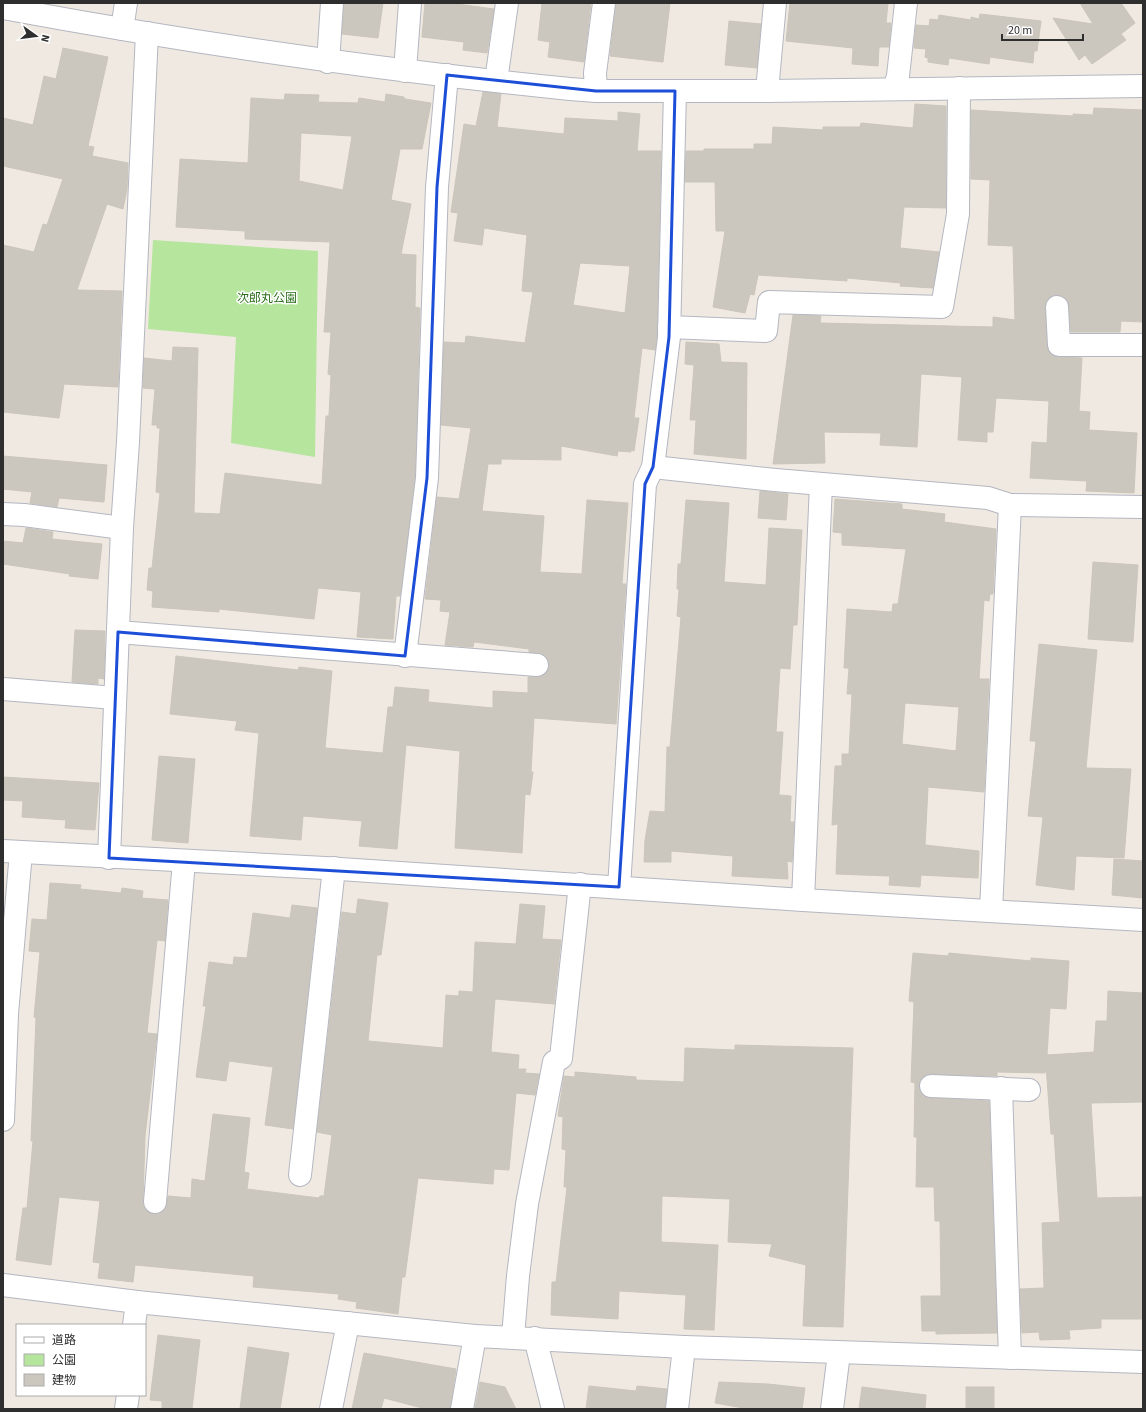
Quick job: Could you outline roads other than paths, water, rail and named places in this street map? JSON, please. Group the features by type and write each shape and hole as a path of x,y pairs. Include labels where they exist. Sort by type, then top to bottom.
{"street":[{"path":"122,29 126,3"},
{"path":"328,62 332,3"},
{"path":"405,71 410,3"},
{"path":"496,81 507,3"},
{"path":"596,91 595,73 604,3"},
{"path":"767,91 775,3"},
{"path":"894,90 898,76 906,3"},
{"path":"3,8 122,29 328,62 596,91 894,90 1143,86"},
{"path":"109,858 122,528 128,442 147,33"},
{"path":"405,656 427,478 438,187 447,76"},
{"path":"670,326 766,331 769,302 942,307 958,214 959,88"},
{"path":"619,887 645,484 653,467 670,326 675,91"},
{"path":"1057,307 1059,345 1143,345"},
{"path":"653,467 820,484 988,498 1010,505 1143,507"},
{"path":"803,900 820,484"},
{"path":"991,911 1010,505"},
{"path":"3,514 24,515 122,528"},
{"path":"118,632 405,656 537,665"},
{"path":"3,689 115,698"},
{"path":"3,1120 12,852 334,868 803,900 1143,920"},
{"path":"155,1202 184,861"},
{"path":"300,1175 334,868"},
{"path":"513,1337 518,1276 527,1204 554,1062 562,1058 580,884"},
{"path":"931,1086 1029,1090"},
{"path":"1001,1088 1010,1358"},
{"path":"3,1285 137,1302 475,1336 684,1347 1143,1362"},
{"path":"134,1324 137,1302"},
{"path":"331,1409 348,1323"},
{"path":"462,1409 475,1336"},
{"path":"535,1338 553,1409"},
{"path":"677,1409 684,1347"},
{"path":"832,1409 839,1353"},
{"path":"126,1409 128,1396"}],"park label":[{"name":"次郎丸公園","path":"267,298"}]}
